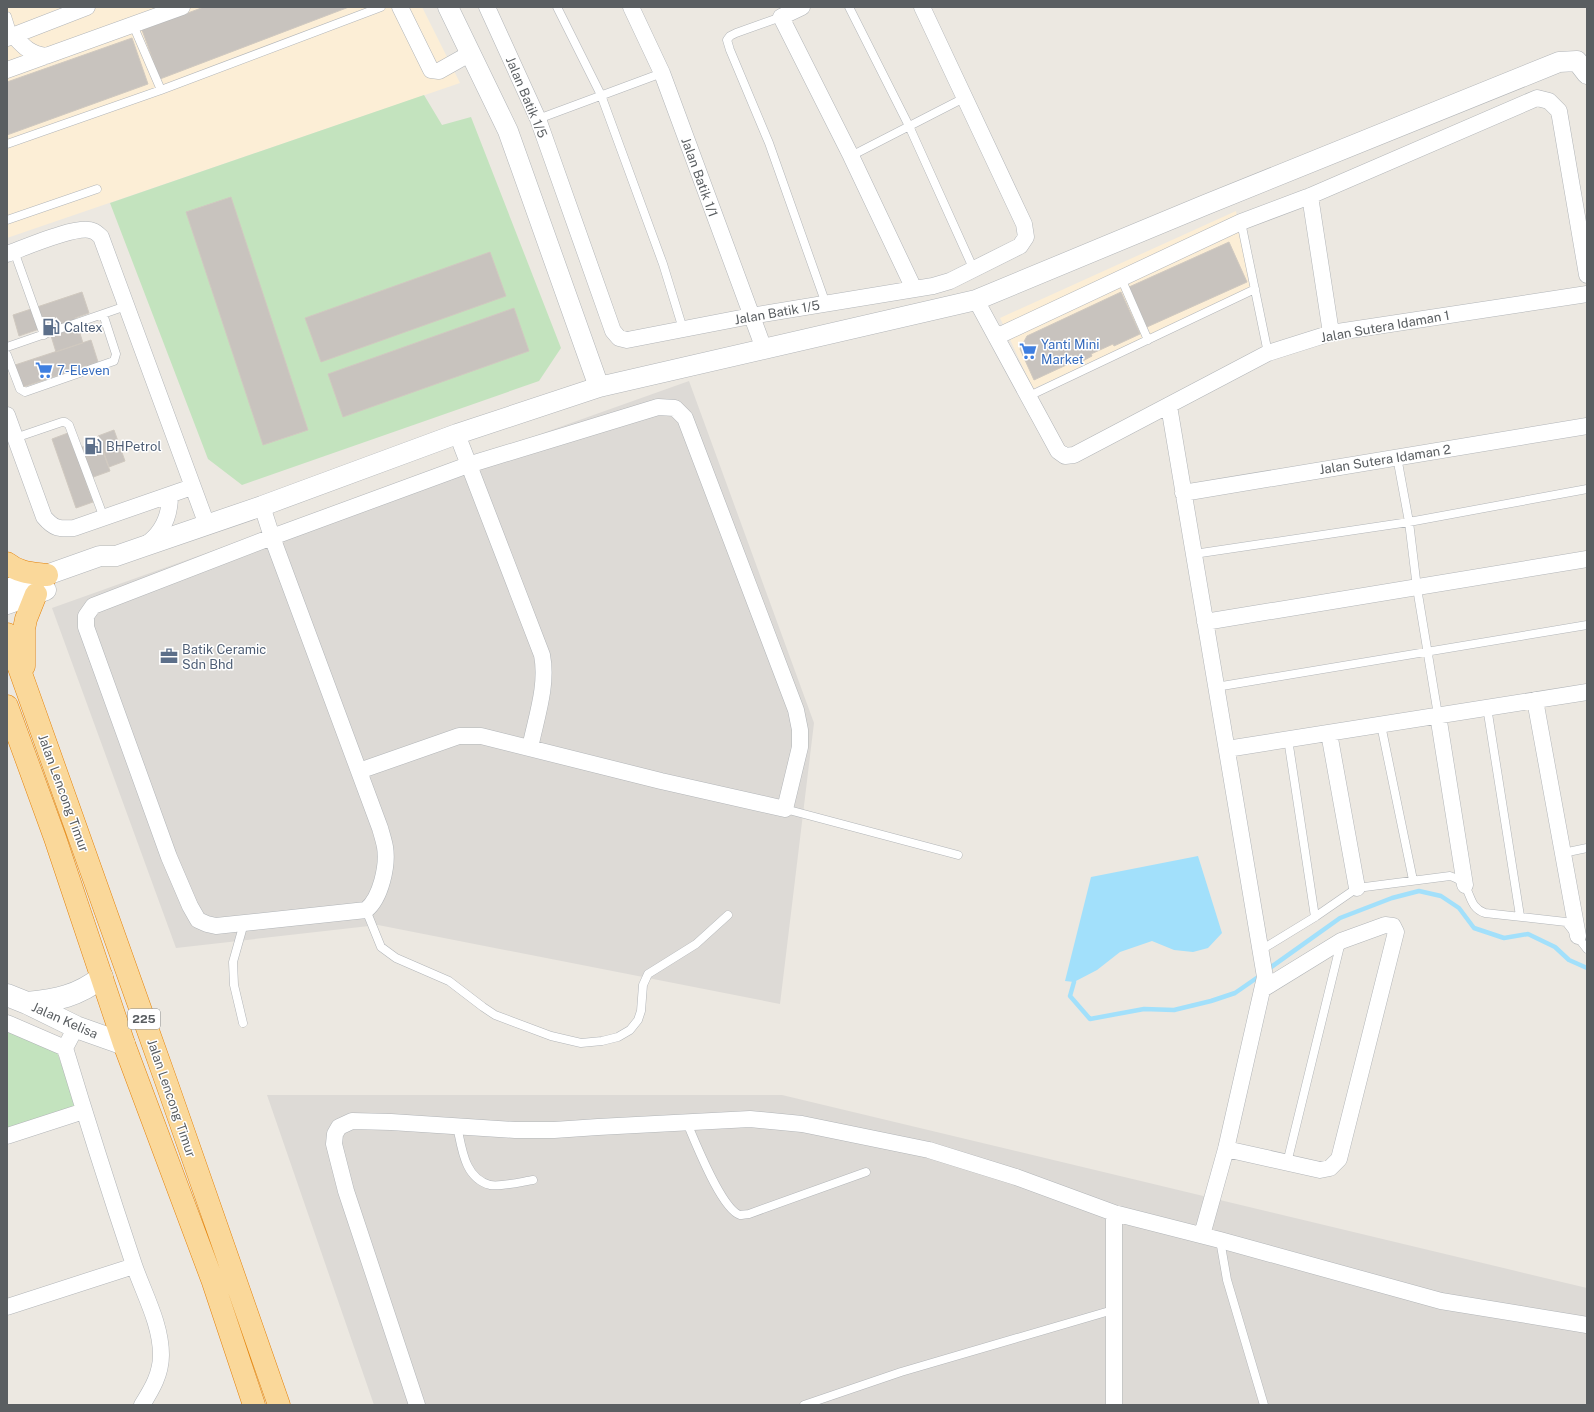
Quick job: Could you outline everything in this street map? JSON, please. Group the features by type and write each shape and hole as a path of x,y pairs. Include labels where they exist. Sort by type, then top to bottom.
{"highway":[{"path":"7,563 14,569 47,575"},
{"path":"23,679 24,629 26,619 36,594"},
{"name":"Jalan Lencong Timur","path":"7,634 280,1405"},
{"name":"Jalan Lencong Timur","path":"7,706 124,1044 213,1282 254,1405"}],"main road":[{"path":"28,1003 56,1000 73,995 90,987 102,977"},
{"name":"Jalan Kelisa","path":"7,995 28,1003 76,1027 124,1044"}],"street":[{"path":"10,37 87,7"},
{"path":"7,70 182,7"},
{"path":"400,7 431,70 439,71 471,53"},
{"path":"448,7 508,131 599,387"},
{"name":"Jalan Batik 1/5","path":"487,7 538,119 613,331 619,338 627,340 751,316 914,289 950,281 1020,246 1026,237 1024,224 922,7"},
{"name":"Jalan Batik 1/1","path":"631,7 662,73 764,350"},
{"path":"802,7 781,17 851,156 914,289"},
{"path":"10,37 35,55 46,56"},
{"path":"7,589 100,556 116,556 207,525 457,434 599,387 976,300 1205,205 1559,62 1577,61 1587,74"},
{"path":"996,337 1241,222 1310,196 1537,98 1550,101 1559,110 1587,275"},
{"path":"1310,196 1331,333"},
{"path":"11,252 81,229 93,231 101,236 207,525"},
{"name":"Jalan Sutera Idaman 1","path":"1027,397 1058,451 1065,456 1074,455 1268,353 1331,333 1587,294"},
{"path":"976,300 1027,397"},
{"path":"1169,406 1263,970 1226,1149 1202,1235"},
{"path":"262,506 272,537 380,828 385,848 382,880 379,892 366,910 216,926 207,924 198,920 190,906 169,858 86,627 86,616 93,606 272,537 468,465 658,407 675,408 685,418 796,710 800,730 800,747 785,809 661,781 481,736 459,736 359,771"},
{"path":"7,415 44,517 52,526 63,529 74,528 192,487"},
{"name":"Jalan Sutera Idaman 2","path":"1183,493 1587,426"},
{"path":"457,434 542,655 544,682 530,748"},
{"path":"142,547 159,533 165,523 169,509 170,495"},
{"path":"7,604 105,568 116,556"},
{"path":"1205,622 1587,559"},
{"path":"1227,748 1587,692"},
{"path":"1535,700 1578,936"},
{"path":"1438,715 1465,885"},
{"path":"1329,732 1357,888"},
{"path":"1226,1149 1320,1170 1330,1168 1339,1159 1396,932 1393,926 1385,925 1263,970"},
{"path":"7,1023 65,1048"},
{"path":"76,1027 65,1048 134,1266 152,1314 160,1341 160,1370 153,1387 142,1405"},
{"path":"7,1136 84,1111"},
{"path":"417,1405 336,1157 334,1144 335,1134 339,1127 352,1121 515,1130 554,1130 750,1119 802,1124 929,1150 1002,1172 1114,1213 1202,1235 1441,1301 1587,1325"},
{"path":"1114,1213 1114,1405"},
{"path":"7,1307 134,1266"}],"lane":[{"path":"7,144 161,90 381,7"},
{"path":"557,7 601,95 663,264 683,329"},
{"path":"850,7 909,126 974,270"},
{"path":"7,16 10,37"},
{"path":"781,17 736,33 730,36 727,40 769,143 826,304"},
{"path":"133,25 161,90"},
{"path":"538,119 662,73"},
{"path":"851,156 964,98"},
{"path":"7,220 96,189"},
{"path":"1241,222 1268,353"},
{"path":"11,252 44,335"},
{"path":"1121,278 1148,340"},
{"path":"1027,397 1255,289"},
{"path":"7,347 126,306"},
{"path":"7,355 20,389 25,392 114,362 116,354 103,314"},
{"path":"15,438 62,422 69,425 104,518"},
{"path":"1397,457 1409,522 1417,588 1438,715"},
{"path":"1194,554 1409,522 1587,490"},
{"path":"1216,687 1587,625"},
{"path":"1487,707 1520,916"},
{"path":"1381,724 1413,880"},
{"path":"1288,739 1315,917"},
{"path":"785,809 958,854"},
{"path":"1562,853 1587,848"},
{"path":"1263,970 1315,917 1357,888 1450,876 1459,878 1465,885 1474,907 1479,911 1486,914 1520,916 1566,922 1587,949"},
{"path":"366,910 376,938 381,947 387,953 419,968 437,974 495,1014 551,1036 581,1043 602,1041 618,1037 630,1030 638,1020 641,1011 643,985 648,974 696,944 728,915"},
{"path":"243,1023 234,985 233,962 244,923"},
{"path":"1287,1163 1341,941"},
{"path":"687,1123 714,1184 730,1208 740,1214 749,1214 866,1172"},
{"path":"457,1126 466,1162 474,1176 490,1185 533,1180"},
{"path":"1220,1240 1227,1280 1264,1405"},
{"path":"804,1405 901,1372 1113,1310"}],"shaded area":[{"path":"7,7 422,7 460,83 7,238"},
{"path":"1236,211 1251,288 1033,389 1000,318"},
{"path":"689,381 814,723 780,1004 378,925 176,948 52,608"},
{"path":"267,1095 782,1095 1587,1288 1587,1405 374,1405"}],"green space":[{"path":"424,95 442,125 471,117 561,348 539,381 242,485 208,459 110,203"},
{"path":"7,1027 55,1047 77,1106 7,1128"}],"water":[{"path":"1198,856 1222,933 1208,948 1193,952 1174,950 1152,941 1120,952 1097,970 1074,982 1065,981 1091,877"}],"building":[{"path":"204,7 349,7 160,79 142,30"},
{"path":"132,38 148,84 7,135 7,82"},
{"path":"231,197 308,430 263,445 186,212"},
{"path":"1229,242 1247,282 1147,327 1129,287"},
{"path":"490,252 506,296 321,362 305,318"},
{"path":"82,292 89,313 75,318 83,343 56,352 48,326 19,336 13,315"},
{"path":"1121,292 1140,334 1114,346 1113,344 1091,354 1092,356 1079,363 1077,360 1034,380 1020,349 1027,336"},
{"path":"514,308 529,351 343,417 328,374"},
{"path":"91,340 98,362 23,387 15,365"},
{"path":"114,430 125,461 109,467 98,436"},
{"path":"68,433 74,450 99,441 110,471 85,480 93,502 76,508 52,439"}],"waterway":[{"path":"1267,970 1340,918 1392,898 1419,891 1441,896 1459,908 1474,928 1504,938 1528,934 1555,947 1569,960 1587,968"},
{"path":"1074,982 1070,996 1090,1019 1144,1009 1174,1010 1211,1001 1235,993 1261,975"}],"place":[{"name":"Caltex","path":"51,327"},
{"name":"Yanti Mini Market","path":"1028,351"},
{"name":"7-Eleven","path":"44,370"},
{"name":"BHPetrol","path":"93,446"},
{"name":"Batik Ceramic Sdn Bhd","path":"169,656"}]}
